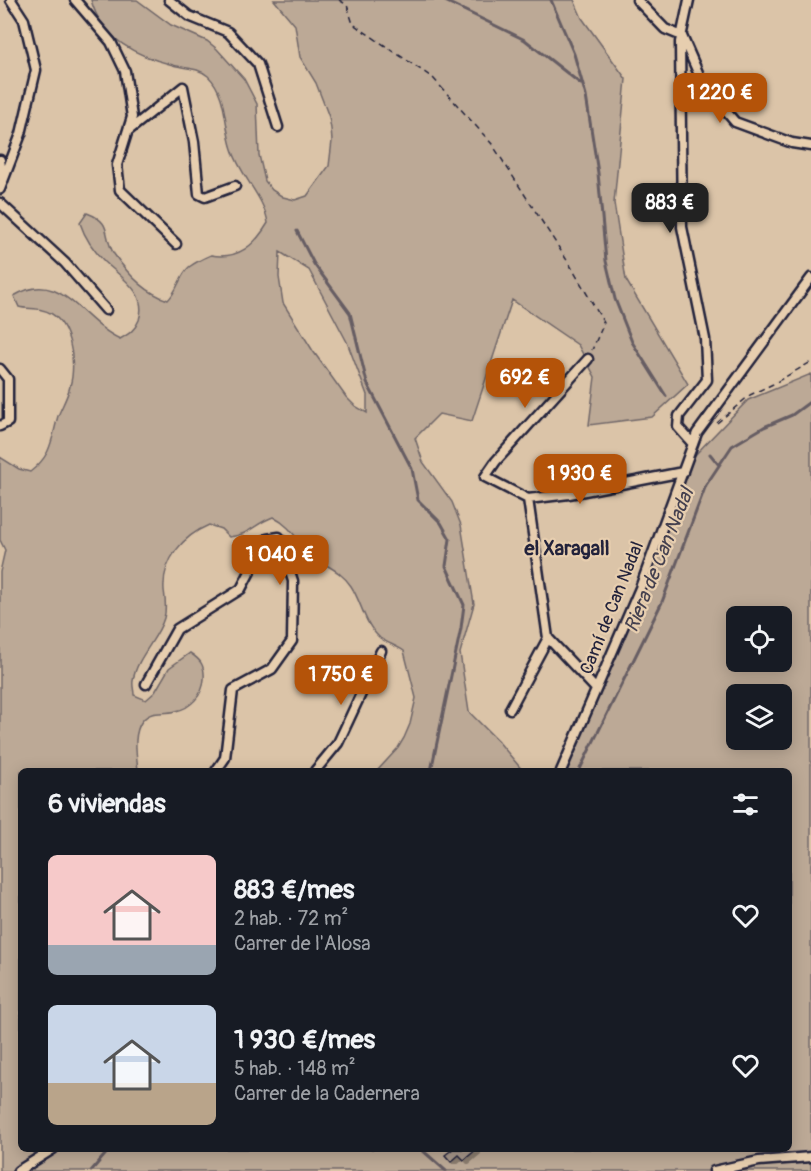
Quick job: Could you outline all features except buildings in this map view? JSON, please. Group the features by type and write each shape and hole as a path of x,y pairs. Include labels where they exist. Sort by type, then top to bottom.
{"street":[{"path":"0,189 21,134 36,70 24,20 11,0"},
{"path":"75,0 111,42 125,71 132,117 117,165 120,190 176,244"},
{"path":"169,0 189,16 228,32 258,64 278,127"},
{"path":"637,0 664,29 682,36 703,84 735,122 792,143 811,146"},
{"path":"689,0 682,36 682,227 705,339 707,380 679,416 678,427 693,444"},
{"path":"128,131 183,87 194,142 199,194 205,197 235,186"},
{"path":"0,160 3,179 0,189"},
{"path":"0,203 65,263 106,310"},
{"name":"Camí de Can Nadal","path":"562,768 640,588 697,433 811,278"},
{"path":"588,359 496,461 485,477 528,499 568,494 683,472"},
{"path":"0,369 8,379 8,422 0,426"},
{"path":"528,499 548,638 596,689"},
{"path":"146,684 177,629 241,589 267,539 279,537 293,581 292,641 272,669 233,690 225,758 218,768"},
{"path":"510,709 548,638"},
{"path":"318,768 338,744 381,651"},
{"path":"18,1171 48,1152"},
{"path":"714,1171 759,1161 811,1157"}],"path":[{"path":"339,0 347,4 353,24 433,78 492,144 604,323 588,359"},
{"path":"713,426 750,395 811,362"}],"shaded area":[{"path":"91,0 137,0 171,25 207,41 217,49 244,79 257,104 259,155 265,181 272,190 283,197 295,200 307,196 329,166 331,129 329,117 316,83 300,57 295,25 274,0 574,0 582,18 626,79 614,203 626,280 688,384 652,417 589,425 595,377 578,345 512,300 472,421 439,414 415,438 423,462 452,502 461,525 474,604 460,653 469,712 520,768 380,768 404,738 416,698 404,651 383,640 375,632 346,580 313,557 289,529 273,517 247,532 229,537 221,529 209,525 183,542 176,550 164,579 166,607 164,618 138,664 133,683 134,695 146,700 155,692 169,668 190,653 200,661 204,670 203,685 199,695 187,707 150,715 142,721 136,739 138,768 18,768 18,1152 792,1152 792,768 565,768 572,757 650,578 694,456 748,400 811,374 811,1171 0,1171 0,572 5,550 0,540 0,457 19,469 30,472 43,460 50,447 58,416 69,390 73,365 70,342 60,321 52,314 42,310 19,307 14,296 30,289 45,288 58,292 106,331 120,339 131,331 139,320 140,302 132,287 101,258 87,239 80,223 87,213 104,225 114,254 131,275 152,293 168,300 189,267 211,255 229,255 245,249 268,223 262,204 236,159 229,140 222,101 214,83 200,71 147,57 112,36 96,14","holes":["280,252 309,270 347,342 367,395 367,413 346,397 313,351 283,303 279,277"]}],"waterway":[{"path":"443,0 525,40 581,84"},
{"path":"551,0 574,54 586,96 598,173 606,261 615,299 632,342 666,396"},
{"path":"297,231 314,264 350,313 367,383 412,469 418,500 441,523 450,539 446,566 464,605 432,768"},
{"name":"Riera de Can Nadal","path":"580,768 662,602 706,485 732,446 764,427 792,415 811,401"},
{"path":"710,454 719,465"},
{"path":"91,1171 107,1152"},
{"path":"424,1152 446,1171"}],"district":[{"name":"el Xaragall","path":"567,548"}]}
